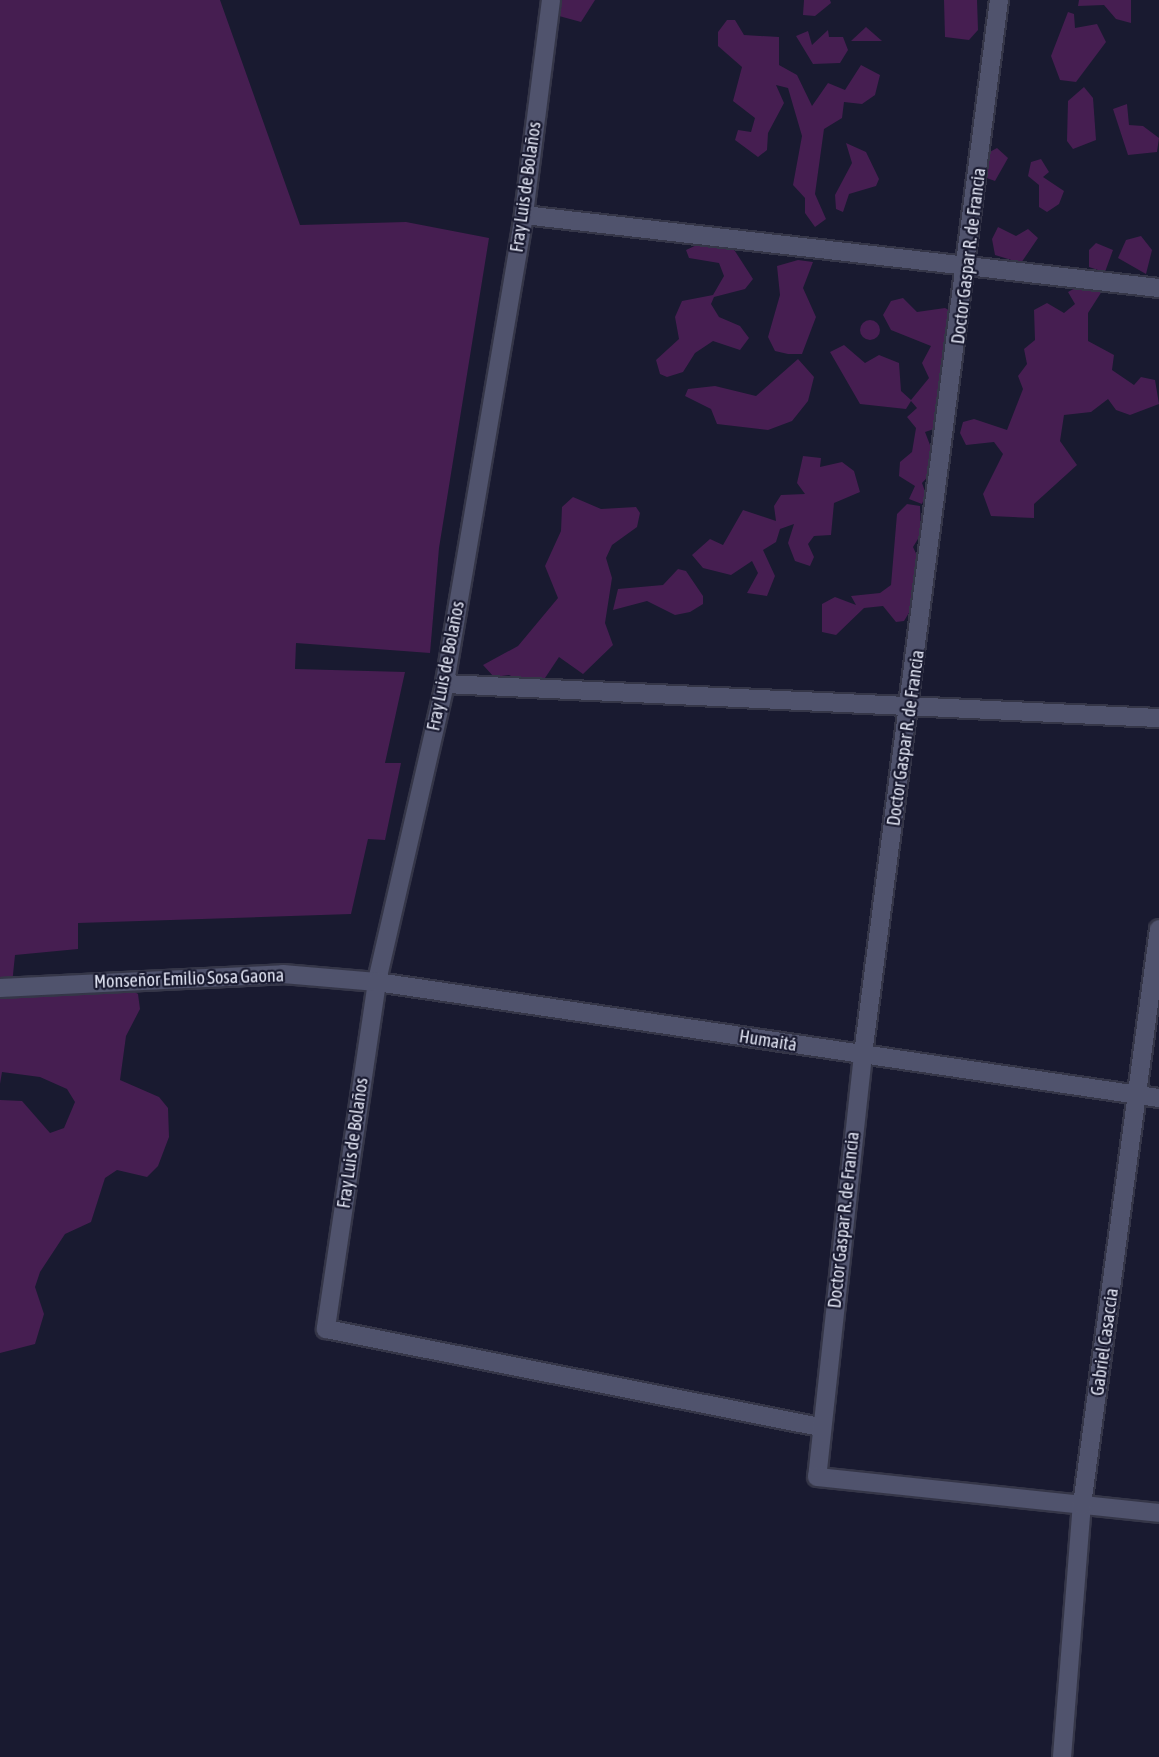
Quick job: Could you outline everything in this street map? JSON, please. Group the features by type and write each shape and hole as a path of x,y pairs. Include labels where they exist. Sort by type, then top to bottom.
{"street":[{"name":"Fray Luis de Bolaños","path":"551,0 524,215 445,684 377,982 326,1329 820,1427"},
{"name":"Doctor Gaspar R. de Francia","path":"999,0 969,266 863,1055 820,1427 817,1477 1083,1505"},
{"path":"524,215 1159,288"},
{"path":"445,684 911,703 1159,718"},
{"name":"Gabriel Casaccia","path":"1062,1757 1083,1505 1139,1095 1159,929"},
{"name":"Monseñor Emilio Sosa Gaona","path":"0,988 283,974 377,982"},
{"name":"Humaitá","path":"377,982 1159,1098"},
{"path":"1083,1505 1159,1513"}],"shaded area":[{"path":"0,0 220,0 300,225 406,222 489,238 439,548 430,653 296,643 295,669 405,672 385,763 401,763 385,840 368,839 351,914 78,923 78,949 15,955 11,994 124,986 138,994 140,1009 126,1036 120,1080 159,1097 168,1108 169,1137 158,1166 147,1177 117,1170 105,1178 91,1222 65,1234 40,1272 35,1287 44,1314 35,1344 0,1353 0,1100 22,1101 50,1133 64,1128 75,1102 67,1089 40,1077 2,1072 0,1084"},
{"path":"556,0 595,0 581,22 559,16"},
{"path":"804,0 830,0 831,3 815,16 803,15"},
{"path":"944,0 977,0 978,30 969,40 945,37"},
{"path":"1079,0 1131,0 1131,23 1116,19 1104,5 1078,6"},
{"path":"1068,12 1074,14 1075,28 1097,24 1106,42 1076,82 1060,80 1051,56"},
{"path":"727,20 735,20 744,35 779,37 779,65 797,75 812,106 828,83 845,90 861,65 880,75 875,95 862,104 844,102 842,118 824,129 815,194 826,219 815,227 805,213 805,198 793,185 802,136 788,88 776,85 784,103 768,133 767,150 758,157 735,140 738,130 751,132 755,118 733,101 742,67 718,46 718,32"},
{"path":"866,27 882,41 851,41"},
{"path":"828,30 829,37 843,37 848,50 840,63 813,64 796,36 808,31 812,45"},
{"path":"1084,87 1093,98 1096,140 1073,149 1067,141 1068,101"},
{"path":"1127,104 1129,125 1143,126 1159,138 1157,152 1128,155 1113,109"},
{"path":"846,143 866,152 879,179 876,186 849,194 843,212 836,209 835,195 852,163"},
{"path":"997,148 1008,158 995,181 984,177 984,155"},
{"path":"1041,159 1049,172 1043,177 1064,191 1059,204 1047,212 1039,207 1039,185 1028,176 1031,162"},
{"path":"998,227 1016,236 1028,229 1038,238 1021,263 995,255 992,239"},
{"path":"1141,236 1152,250 1146,274 1118,258 1126,240"},
{"path":"701,243 733,248 753,279 745,289 714,297 711,304 719,317 740,326 749,338 740,350 713,341 695,353 683,372 667,377 660,374 656,360 679,339 675,317 682,301 713,295 724,276 719,263 689,258 686,250"},
{"path":"1096,243 1113,250 1105,272 1111,277 1088,313 1088,341 1114,355 1112,370 1134,385 1141,377 1155,380 1159,404 1130,415 1116,410 1108,399 1091,412 1064,415 1060,441 1077,465 1034,504 1034,518 991,516 983,494 1003,454 994,442 966,445 960,433 963,422 974,419 1007,430 1023,389 1018,376 1027,364 1024,349 1035,340 1034,310 1047,303 1064,313 1075,304 1068,292 1104,272 1089,267 1089,250"},
{"path":"798,260 813,262 803,288 816,317 802,354 788,354 775,351 768,337 780,295 777,266"},
{"path":"903,298 917,312 945,308 965,319 965,343 954,358 940,427 925,432 935,458 933,471 922,483 926,494 922,504 909,499 915,486 899,476 900,462 912,452 916,428 907,417 917,408 911,401 906,409 860,404 830,352 844,345 865,363 879,355 899,363 901,391 911,400 929,378 922,363 931,346 891,330 883,315 891,301"},
{"path":"870,320 877,323 880,330 877,337 870,340 863,337 860,330 863,323"},
{"path":"798,359 814,377 808,401 792,421 768,430 717,424 711,409 685,396 688,389 715,386 756,396"},
{"path":"803,456 821,458 820,467 842,462 854,471 860,492 834,503 831,535 814,536 808,544 814,557 810,566 795,561 788,543 794,524 780,529 776,542 763,550 775,576 767,596 747,593 758,573 752,561 731,575 703,568 692,555 710,539 723,545 743,510 776,521 774,506 781,495 805,494 797,483"},
{"path":"573,497 601,509 636,507 640,513 637,527 612,545 606,558 612,578 605,623 613,645 583,674 559,657 543,681 530,685 509,675 494,677 483,665 518,646 558,598 545,566 561,531 562,507"},
{"path":"907,504 920,506 921,534 913,547 919,560 919,596 904,621 896,622 883,606 864,608 836,635 822,632 822,604 835,597 856,605 851,596 880,593 891,585 897,514"},
{"path":"678,569 686,571 703,596 703,604 690,612 675,615 647,601 613,610 618,589 663,585"}]}
